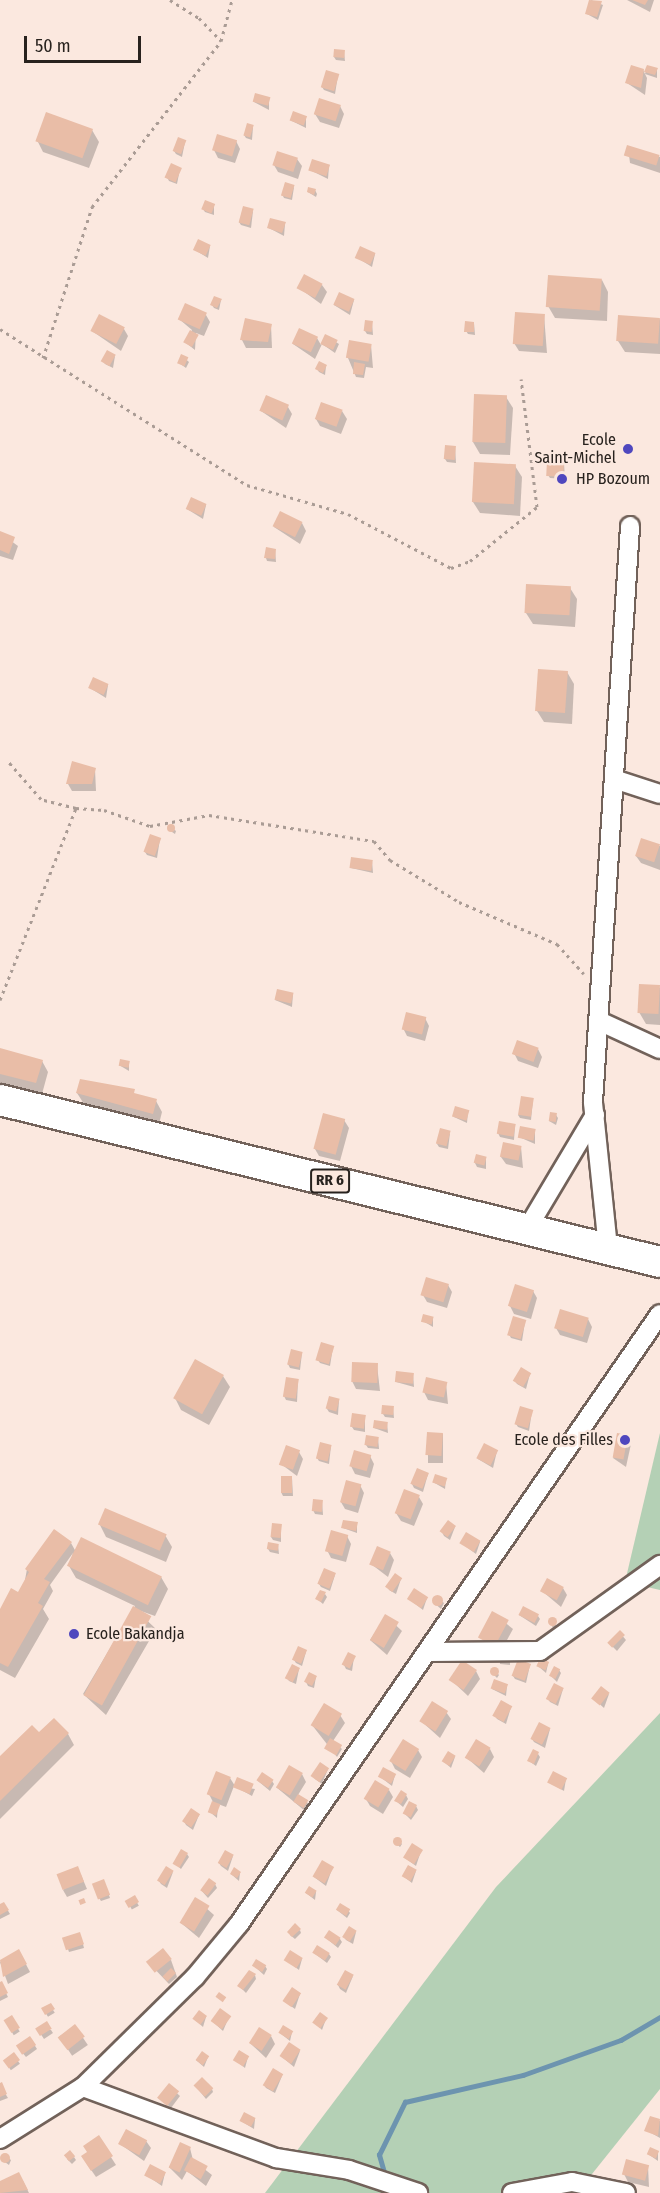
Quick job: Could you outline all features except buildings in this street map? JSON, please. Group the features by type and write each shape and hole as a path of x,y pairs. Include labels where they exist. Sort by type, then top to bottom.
{"main road":[{"name":"RR 6","path":"0,1100 660,1262"}],"street":[{"path":"608,1248 595,1115 599,1021 617,780 630,526"},
{"path":"617,780 660,794"},
{"path":"599,1021 660,1049"},
{"path":"527,1229 595,1115"},
{"path":"0,2139 83,2087 195,1977 239,1924 429,1652 660,1314"},
{"path":"429,1652 540,1651 660,1565"},
{"path":"83,2087 276,2158 349,2170 418,2193"},
{"path":"512,2193 572,2182 626,2193"}],"path":[{"path":"171,0 221,41"},
{"path":"43,358 92,207 221,41 232,0"},
{"path":"0,329 248,485 348,514 452,567 470,561 537,507 521,379"},
{"path":"8,760 41,799 76,808 104,810 150,826 209,815 374,841 390,860 459,902 557,944 601,994"},
{"path":"0,1000 76,808"}],"green space":[{"path":"660,1433 660,1590 625,1582"},
{"path":"660,1713 660,2089 592,2174 535,2193 265,2193 496,1887"}],"waterway":[{"path":"385,2176 379,2155 405,2102 523,2075 621,2040 660,2017"}],"place":[{"name":"Ecole Saint-Michel","path":"628,449"},
{"name":"HP Bozoum","path":"562,479"},
{"name":"Ecole des Filles","path":"625,1440"},
{"name":"Ecole Bakandja","path":"74,1634"}]}
